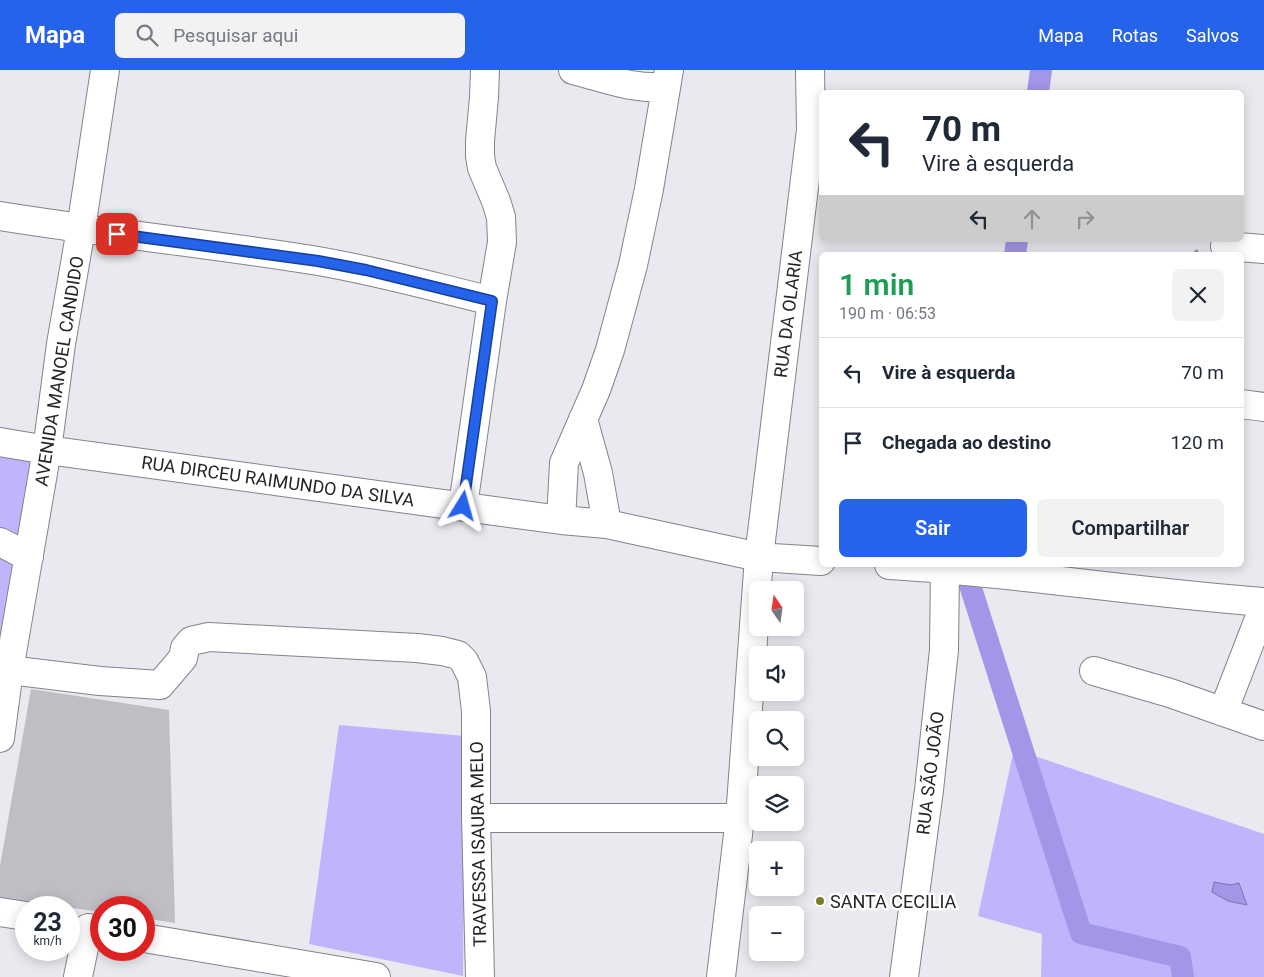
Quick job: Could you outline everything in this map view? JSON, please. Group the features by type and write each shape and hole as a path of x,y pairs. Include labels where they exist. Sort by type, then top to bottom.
{"street":[{"name":"AVENIDA MANOEL CANDIDO","path":"4,670 29,557 105,70"},
{"path":"463,506 502,242 499,209 482,168 480,156 484,70"},
{"path":"561,520 564,463 596,390 610,350 649,189 668,78 625,85 573,70"},
{"name":"RUA DA OLARIA","path":"721,977 740,818 759,558 811,130 810,70"},
{"path":"0,216 81,229 318,261 366,270 492,301"},
{"path":"1225,246 1264,250"},
{"path":"1244,404 1264,407"},
{"path":"583,419 598,473 608,524"},
{"name":"RUA DIRCEU RAIMUNDO DA SILVA","path":"0,442 561,520 608,524 759,558 819,561"},
{"path":"0,542 29,557"},
{"path":"926,567 1080,575 1196,597 1264,604 1223,712"},
{"name":"RUA SÃO JOÃO","path":"904,977 929,790 944,650 945,568"},
{"name":"TRAVESSA ISAURA MELO","path":"4,670 100,681 160,685 183,658 185,648 191,641 198,638 224,637 417,648 458,655 472,677 476,711 476,818 480,977"},
{"path":"0,738 4,670"},
{"path":"1094,671 1170,693 1264,726"},
{"path":"476,818 740,818"},
{"path":"0,912 15,914"},
{"path":"78,977 86,927"},
{"path":"155,940 376,977"}],"shaded area":[{"path":"0,454 38,460 0,647"},
{"path":"339,725 465,736 463,976 309,944"},
{"path":"1014,749 1264,834 1264,977 1041,977 1042,934 978,916"},
{"path":"1214,882 1231,885 1239,883 1247,905 1228,901 1212,892"}],"building":[{"path":"31,689 169,710 175,923 155,920 155,896 90,896 90,910 80,909 80,896 15,896 15,900 0,898 0,866"}],"waterway":[{"path":"1038,90 1041,70"},
{"path":"1015,252 1017,242"},
{"path":"971,567 969,582 1081,933 1180,957 1183,977"}],"place":[{"name":"SANTA CECILIA","path":"820,901"}],"route":[{"path":"117,234 318,261 366,270 492,301 463,506"}]}
